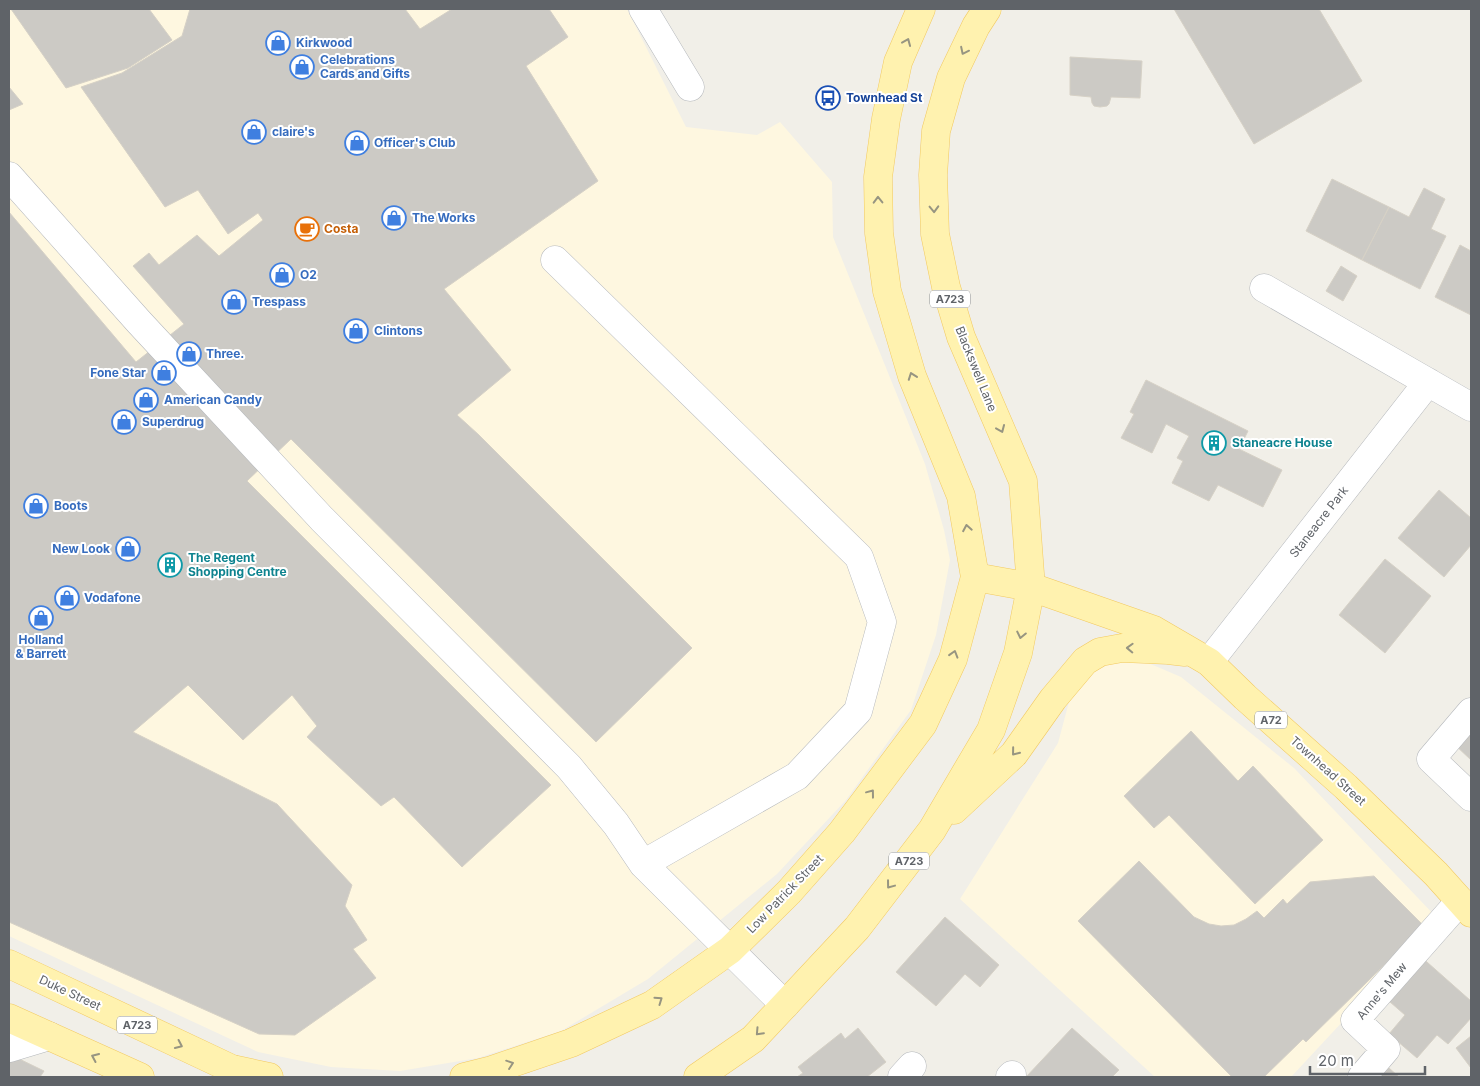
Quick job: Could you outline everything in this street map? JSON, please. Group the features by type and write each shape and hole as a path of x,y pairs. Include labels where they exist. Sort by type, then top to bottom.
{"main road":[{"path":"921,9 898,62 886,119 878,177 879,233 887,291 912,376 961,496 975,576"},
{"name":"Blackswell Lane","path":"987,9 976,26 951,78 936,131 933,175 935,234 946,287 961,336 1023,481 1031,587"},
{"name":"Townhead Street","path":"975,576 1031,587 1154,630 1202,658 1346,787 1436,874 1466,907"},
{"name":"Low Patrick Street","path":"464,1077 492,1070 571,1043 652,1005 730,950 789,892 842,832 923,724 952,659 975,576"},
{"name":"A723","path":"698,1077 752,1039 857,928 932,830 990,730 1018,653 1031,587"},
{"path":"932,830 1014,754 1053,699 1085,661 1100,652 1122,648 1168,650 1202,658"},
{"name":"Duke Street","path":"9,964 232,1069 269,1077"},
{"path":"9,1018 140,1077"}],"street":[{"path":"643,9 690,87"},
{"path":"9,176 139,322 322,519 569,767 616,824 643,864 785,1004"},
{"path":"555,260 859,557 882,622 858,711 797,776 643,864"},
{"path":"1264,288 1471,407"},
{"name":"Staneacre Park","path":"1202,658 1428,382"},
{"path":"1471,712 1431,759 1471,797"},
{"name":"Anne's Mew","path":"1362,1077 1386,1049 1355,1020 1466,907"},
{"path":"9,1048 49,1036"}],"shaded area":[{"path":"9,9 627,9 686,127 757,135 780,122 832,182 833,237 925,464 944,530 950,560 936,635 911,710 846,800 777,874 648,979 561,1031 478,1058 400,1071 331,1067 258,1052 9,936"},
{"path":"1110,659 1139,659 1181,677 1294,768 1438,919 1291,1077 1155,1077 960,899 1058,743 1069,702 1079,678"}],"building":[{"path":"11,9 149,9 172,40 128,68 66,88"},
{"name":"The Regent Shopping Centre","path":"190,9 405,9 420,29 452,9 549,9 568,37 526,66 598,181 444,289 511,370 457,415 692,648 596,742 291,439 247,481 551,785 462,867 394,797 381,806 307,737 317,726 292,695 243,740 188,685 133,732 277,804 352,885 345,906 367,940 353,949 376,978 295,1035 259,1034 9,922 9,212 136,362 184,324 133,266 149,253 159,265 197,235 219,256 263,220 258,213 228,234 198,190 165,207 81,87 122,73 182,36"},
{"path":"1174,9 1319,9 1362,81 1254,144"},
{"path":"1070,57 1142,61 1140,98 1111,97 1107,106 1100,107 1094,106 1091,97 1070,95"},
{"path":"9,87 23,104 9,110"},
{"path":"1332,179 1389,207 1362,260 1306,231"},
{"path":"1424,188 1445,199 1431,229 1446,236 1420,289 1362,260 1389,207 1409,217"},
{"path":"1460,245 1471,251 1471,315 1435,297"},
{"path":"1341,266 1357,276 1343,301 1326,291"},
{"name":"Staneacre House","path":"1146,380 1248,431 1239,449 1282,470 1263,507 1218,485 1209,501 1172,483 1183,461 1177,458 1189,436 1166,424 1152,453 1121,438 1134,414 1130,412"},
{"path":"1439,490 1471,518 1471,545 1444,577 1398,538"},
{"path":"1385,559 1431,596 1385,653 1339,615"},
{"path":"1471,724 1471,760 1453,743"},
{"path":"1191,731 1238,781 1253,766 1323,840 1255,904 1169,815 1154,828 1124,796"},
{"path":"1139,861 1194,917 1209,924 1221,926 1234,925 1257,911 1264,918 1283,899 1287,904 1310,882 1374,876 1424,926 1306,1042 1303,1039 1264,1077 1232,1077 1078,921"},
{"path":"945,917 999,965 980,987 965,974 936,1006 896,972"},
{"path":"1410,947 1471,1001 1471,1018 1448,1044 1437,1035 1417,1058 1389,1034 1405,1015 1374,988"},
{"path":"858,1028 886,1062 867,1077 797,1077 803,1073 798,1067 841,1033 845,1039"},
{"path":"1072,1028 1119,1070 1112,1077 1026,1077"},
{"path":"1471,1036 1471,1068 1456,1048"},
{"path":"9,1054 44,1071 40,1077 9,1077"},
{"path":"1389,1068 1399,1077 1381,1077"}],"place":[{"name":"Kirkwood","path":"278,43"},
{"name":"Celebrations Cards and Gifts","path":"302,67"},
{"name":"Townhead St","path":"828,98"},
{"name":"claire's","path":"254,132"},
{"name":"Officer's Club","path":"357,143"},
{"name":"The Works","path":"394,218"},
{"name":"Costa","path":"307,229"},
{"name":"O2","path":"282,275"},
{"name":"Trespass","path":"234,302"},
{"name":"Clintons","path":"356,331"},
{"name":"Three.","path":"189,354"},
{"name":"Fone Star","path":"164,373"},
{"name":"American Candy","path":"146,400"},
{"name":"Superdrug","path":"124,422"},
{"name":"Staneacre House","path":"1214,443"},
{"name":"Boots","path":"36,506"},
{"name":"New Look","path":"128,549"},
{"name":"The Regent Shopping Centre","path":"170,565"},
{"name":"Vodafone","path":"67,598"},
{"name":"Holland & Barrett","path":"41,618"}]}
